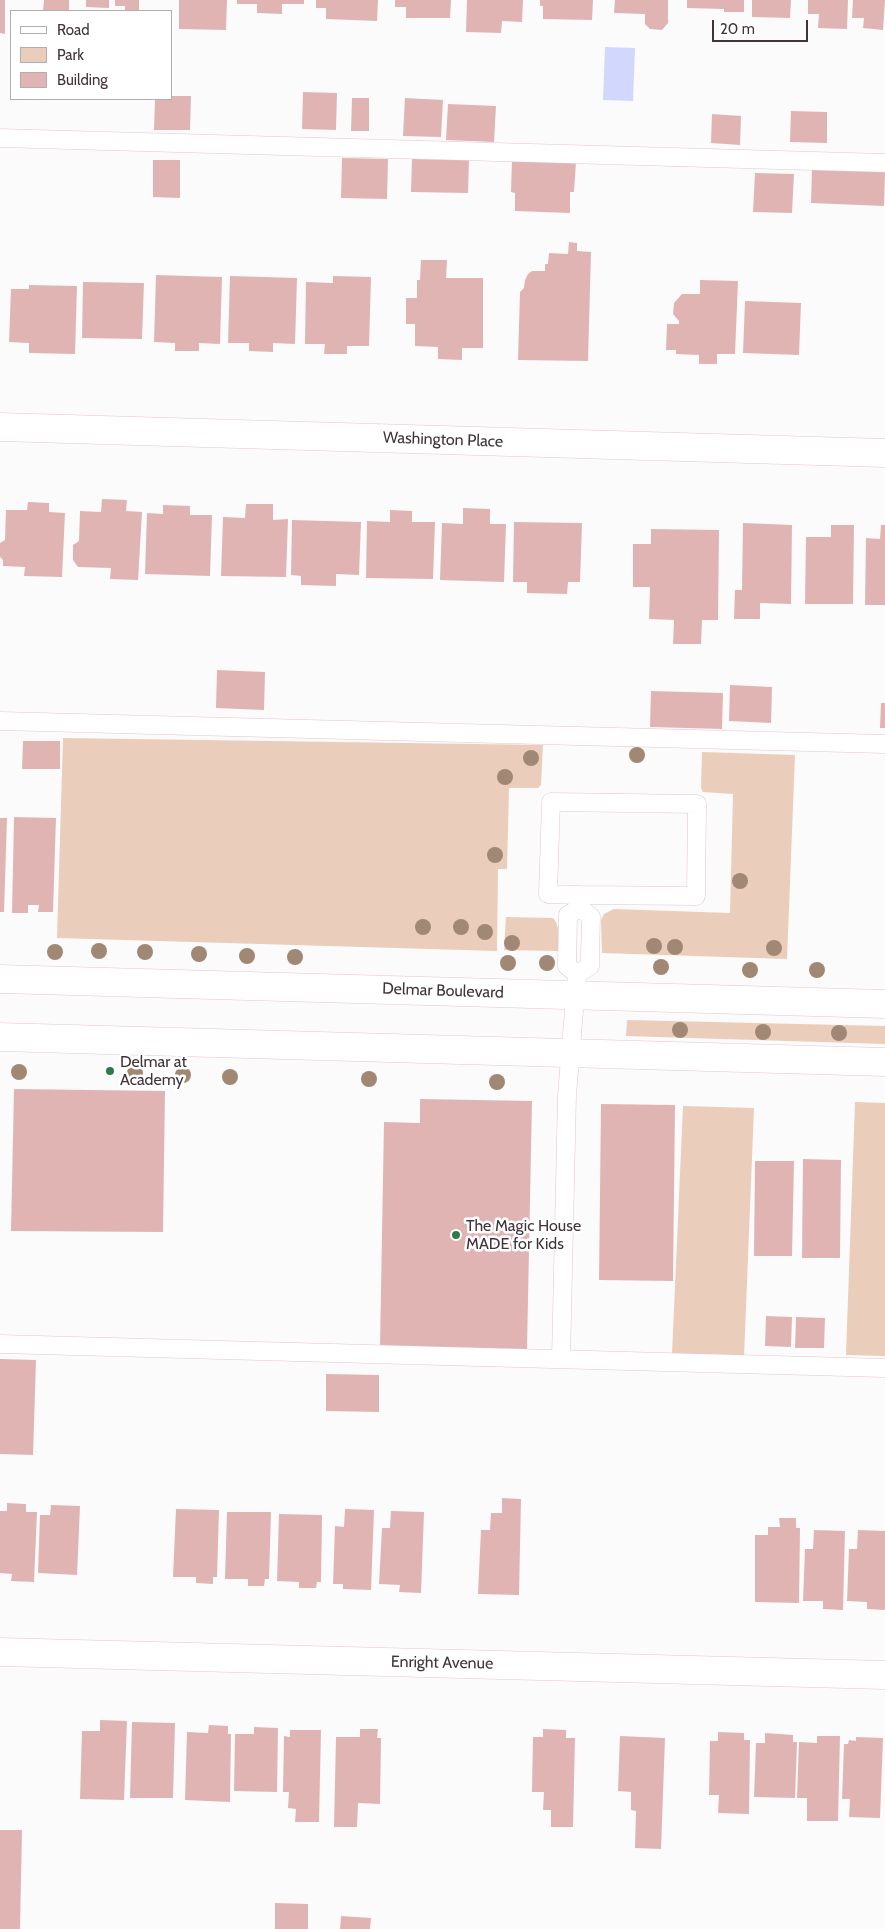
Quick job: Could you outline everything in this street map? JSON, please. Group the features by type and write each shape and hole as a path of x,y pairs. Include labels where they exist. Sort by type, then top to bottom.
{"main road":[{"name":"Washington Place","path":"0,428 885,453"},
{"name":"Delmar Boulevard","path":"0,979 576,984 885,1004"},
{"path":"0,1037 885,1062"},
{"name":"Enright Avenue","path":"0,1652 885,1675"}],"lane":[{"path":"0,138 885,164"},
{"path":"0,721 885,744"},
{"path":"561,1359 567,1095 576,984 567,966 568,916 580,901 696,896 697,804 551,802 548,894 580,901"},
{"path":"0,1344 885,1368"}],"green space":[{"path":"63,738 543,745 541,785 538,788 509,788 507,869 498,869 497,951 57,938"},
{"path":"702,752 795,755 787,959 602,953 601,920 604,914 614,909 730,913 733,794 703,792 701,788"},
{"path":"506,917 553,918 558,928 558,951 504,950"},
{"path":"627,1020 885,1026 885,1044 626,1036"},
{"path":"855,1102 885,1103 885,1356 846,1355"},
{"path":"683,1106 754,1108 744,1357 672,1354"}],"water":[{"path":"605,47 635,48 633,101 603,100"}],"building":[{"path":"0,0 5,0 5,34 0,33"},
{"path":"44,0 69,0 69,10 43,10"},
{"path":"86,0 109,0 109,8 86,7"},
{"path":"115,0 139,0 139,10 125,10 125,6 115,6"},
{"path":"179,0 227,0 226,30 179,29"},
{"path":"237,0 304,0 304,4 282,4 282,14 257,13 257,4 237,4"},
{"path":"316,0 378,0 377,21 326,19 326,8 316,8"},
{"path":"395,0 451,0 450,18 406,18 406,7 395,7"},
{"path":"467,0 523,0 522,22 502,21 501,33 466,32"},
{"path":"540,0 593,0 592,20 543,19 543,6 540,6"},
{"path":"615,0 668,0 668,23 662,30 650,29 645,24 645,14 614,13"},
{"path":"687,0 744,0 744,12 724,12 724,9 687,8"},
{"path":"752,0 791,0 790,18 752,17"},
{"path":"808,0 848,0 847,29 818,28 819,14 808,14"},
{"path":"853,0 885,0 883,30 863,28 864,18 852,18"},
{"path":"303,92 337,93 336,130 302,129"},
{"path":"172,96 191,96 190,130 154,130 155,100 172,100"},
{"path":"352,98 369,98 369,131 351,131"},
{"path":"405,98 443,100 441,137 403,136"},
{"path":"448,104 496,106 494,142 446,140"},
{"path":"791,111 827,112 827,143 790,142"},
{"path":"712,114 741,116 740,145 711,143"},
{"path":"342,158 388,159 387,199 341,198"},
{"path":"412,159 469,160 468,193 411,192"},
{"path":"153,160 180,160 180,198 153,197"},
{"path":"512,160 576,162 574,192 570,192 570,213 515,211 515,193 511,192"},
{"path":"812,169 885,172 884,206 811,203"},
{"path":"755,173 794,174 792,213 753,212"},
{"path":"569,242 577,243 577,251 591,252 588,361 518,360 520,292 524,288 525,280 532,271 545,271 545,264 548,264 549,253 568,254"},
{"path":"421,260 447,260 446,278 483,278 483,348 462,348 462,360 438,359 438,347 415,346 415,324 406,324 406,298 417,298 417,280 420,280"},
{"path":"156,275 222,277 220,344 199,343 199,351 175,351 175,343 154,342"},
{"path":"230,276 297,278 295,344 273,343 273,352 249,351 249,343 228,343"},
{"path":"333,276 371,277 369,346 347,346 347,354 324,354 325,344 305,344 306,282 333,283"},
{"path":"700,280 738,281 735,354 717,354 717,364 699,364 699,355 676,354 676,350 666,350 667,324 679,324 679,321 673,314 674,303 682,294 700,294"},
{"path":"83,282 144,283 142,339 82,338"},
{"path":"29,285 77,286 75,354 29,353 29,343 9,342 11,289 29,289"},
{"path":"745,301 801,303 799,355 743,353"},
{"path":"102,499 127,500 126,511 142,512 138,580 110,579 111,568 78,567 73,560 73,545 79,541 80,511 101,512"},
{"path":"28,502 49,503 49,512 65,513 62,577 24,576 25,567 3,566 3,560 0,557 0,543 5,540 6,510 27,510"},
{"path":"246,504 273,504 273,520 288,519 286,577 221,576 223,517 245,518"},
{"path":"163,505 190,506 190,515 212,515 210,576 145,574 147,513 163,514"},
{"path":"463,508 490,509 490,524 506,524 504,582 440,580 442,523 463,524"},
{"path":"390,510 412,511 412,522 435,522 433,579 366,578 367,521 390,522"},
{"path":"292,520 361,522 359,575 336,574 336,586 301,585 301,576 291,575"},
{"path":"514,522 582,523 580,582 568,582 567,594 527,593 527,582 513,582"},
{"path":"743,523 792,525 791,604 760,603 760,619 734,619 735,590 742,590"},
{"path":"831,525 854,525 853,604 805,604 806,537 831,537"},
{"path":"881,525 885,525 885,605 865,605 866,538 880,539"},
{"path":"651,529 719,530 718,620 702,620 701,644 673,644 674,620 649,619 650,587 633,587 633,544 651,544"},
{"path":"217,670 265,672 264,710 216,708"},
{"path":"730,685 772,687 771,723 729,721"},
{"path":"651,691 723,693 722,729 650,727"},
{"path":"881,703 885,703 885,728 880,728"},
{"path":"23,741 60,741 60,769 22,769"},
{"path":"14,817 56,818 53,912 38,912 39,905 28,905 28,913 12,913"},
{"path":"0,818 7,818 4,912 0,912"},
{"path":"14,1089 165,1091 163,1232 11,1231"},
{"name":"The Magic House MADE for Kids","path":"420,1099 532,1101 527,1349 380,1346 384,1122 420,1123"},
{"path":"601,1104 675,1105 673,1281 599,1280"},
{"path":"803,1159 841,1160 840,1258 802,1258"},
{"path":"755,1161 794,1161 792,1256 754,1256"},
{"path":"766,1316 792,1317 791,1347 765,1346"},
{"path":"796,1317 825,1318 824,1348 795,1348"},
{"path":"0,1359 36,1360 33,1455 0,1454"},
{"path":"326,1374 379,1375 379,1412 326,1411"},
{"path":"502,1498 521,1499 519,1595 478,1594 481,1530 490,1530 491,1513 502,1513"},
{"path":"7,1503 26,1504 26,1512 37,1512 34,1582 11,1581 12,1574 0,1573 0,1511 7,1511"},
{"path":"51,1505 80,1506 77,1575 38,1573 40,1515 50,1515"},
{"path":"176,1509 219,1510 217,1577 213,1577 213,1584 196,1583 196,1577 173,1577"},
{"path":"345,1509 374,1510 371,1590 343,1589 343,1584 333,1584 335,1526 344,1527"},
{"path":"391,1511 424,1512 421,1593 399,1592 400,1585 379,1584 382,1528 390,1528"},
{"path":"227,1512 271,1512 269,1579 265,1579 264,1586 248,1586 248,1579 225,1579"},
{"path":"279,1514 322,1515 321,1582 317,1582 316,1588 299,1588 299,1582 277,1581"},
{"path":"779,1518 796,1518 796,1528 800,1528 799,1603 755,1602 755,1535 768,1535 768,1527 780,1527"},
{"path":"814,1530 845,1531 843,1610 823,1609 823,1601 803,1601 805,1549 813,1549"},
{"path":"858,1530 885,1531 885,1610 867,1609 867,1602 847,1601 849,1549 857,1549"},
{"path":"100,1720 127,1721 124,1800 80,1799 82,1731 100,1731"},
{"path":"132,1722 175,1723 173,1798 130,1798"},
{"path":"209,1725 228,1726 228,1734 231,1734 230,1802 185,1800 187,1732 208,1733"},
{"path":"254,1727 278,1728 277,1792 234,1791 235,1734 254,1734"},
{"path":"360,1729 378,1729 377,1738 381,1738 380,1804 358,1803 357,1827 334,1827 336,1737 360,1737"},
{"path":"543,1729 566,1730 566,1738 575,1738 573,1827 551,1827 551,1810 543,1810 544,1792 532,1792 533,1737 543,1737"},
{"path":"290,1730 321,1730 319,1822 295,1822 296,1809 288,1808 289,1792 283,1792 284,1736 290,1737"},
{"path":"718,1732 744,1733 744,1740 750,1740 749,1814 718,1813 719,1795 709,1795 710,1741 718,1741"},
{"path":"765,1733 793,1735 793,1742 797,1742 795,1798 754,1797 756,1743 765,1743"},
{"path":"620,1736 665,1738 661,1849 635,1848 636,1811 631,1810 631,1792 618,1791"},
{"path":"817,1736 840,1736 838,1821 807,1821 807,1798 797,1798 799,1742 817,1743"},
{"path":"856,1737 883,1738 880,1818 849,1817 850,1799 842,1799 844,1744 848,1744 849,1740 856,1741"},
{"path":"0,1830 22,1830 20,1929 0,1929"},
{"path":"275,1903 308,1904 308,1929 275,1929"},
{"path":"341,1916 371,1918 370,1929 340,1929"}],"place":[{"name":"Delmar at Academy","path":"110,1071"},
{"name":"The Magic House MADE for Kids","path":"456,1235"}]}
